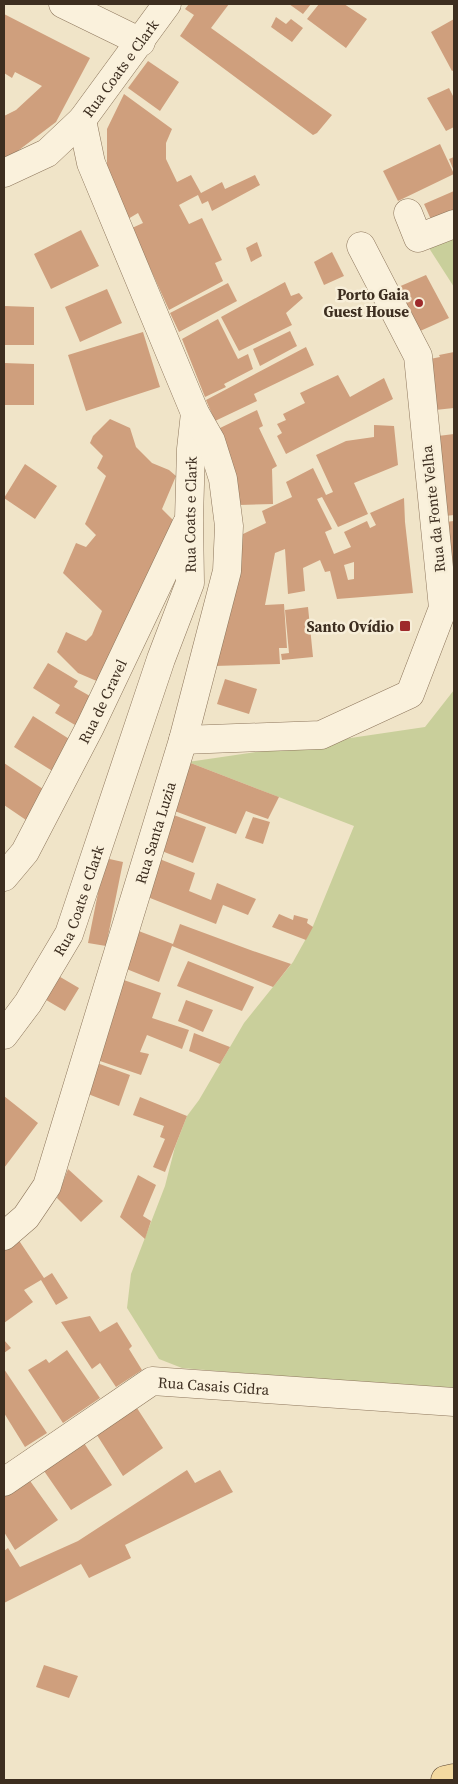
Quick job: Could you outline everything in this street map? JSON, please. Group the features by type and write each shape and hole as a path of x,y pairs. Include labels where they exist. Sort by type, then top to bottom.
{"main road":[{"path":"445,1780 454,1778"}],"street":[{"path":"63,4 141,42"},
{"name":"Rua Coats e Clark","path":"4,1035 28,1003 69,934 161,659 190,583 191,449 195,413 91,163 82,120 167,4"},
{"path":"4,173 47,153 82,120"},
{"path":"408,213 418,238 454,224"},
{"name":"Rua da Fonte Velha","path":"183,740 321,735 410,694 443,608 418,356 361,246"},
{"name":"Rua Santa Luzia","path":"4,1236 26,1217 47,1186 183,740 227,571 228,535 223,480 211,441 195,413"},
{"name":"Rua de Cravel","path":"4,877 25,852 90,728 189,519"},
{"name":"Rua Casais Cidra","path":"4,1482 152,1381 454,1402"}],"green space":[{"path":"454,235 454,287 427,245"},
{"path":"454,690 454,1391 182,1368 159,1359 127,1308 131,1274 165,1186 175,1147 187,1116 199,1100 244,1023 293,962 313,926 354,826 188,762 425,727"}],"building":[{"path":"189,4 229,4 211,28 332,115 317,133 313,135 180,36 194,15 185,9"},
{"path":"289,4 311,4 303,14"},
{"path":"319,4 344,4 367,19 346,48 307,19"},
{"path":"4,14 90,58 56,122 15,153 4,157 4,116 16,110 42,86 15,72 12,78 4,73"},
{"path":"276,17 286,24 291,19 303,28 292,42 271,27"},
{"path":"454,19 454,70 452,71 431,32"},
{"path":"148,61 179,82 160,111 128,88"},
{"path":"449,88 454,98 454,127 446,131 427,98"},
{"path":"124,94 172,129 166,143 166,159 177,182 191,175 201,193 222,182 225,189 255,175 260,185 212,211 208,201 202,204 198,195 179,205 189,224 202,218 222,260 215,263 223,281 169,310 132,228 143,223 138,213 128,219 107,170 107,129"},
{"path":"440,144 454,174 398,201 383,171"},
{"path":"454,157 454,171 449,159"},
{"path":"454,191 454,218 434,226 424,204"},
{"path":"81,230 99,266 51,289 34,254"},
{"path":"257,242 262,256 251,262 246,248"},
{"path":"332,252 344,276 324,285 314,262"},
{"path":"426,275 449,318 418,332 396,288"},
{"path":"285,282 291,296 299,293 303,298 286,313 292,325 239,351 221,317"},
{"path":"228,283 237,301 179,332 170,313"},
{"path":"107,289 122,323 80,342 65,307"},
{"path":"4,306 34,307 34,345 4,345"},
{"path":"218,319 238,359 248,354 253,369 224,384 226,387 205,397 182,339"},
{"path":"290,331 297,346 260,366 253,349"},
{"path":"143,332 160,387 86,411 68,355"},
{"path":"306,347 314,365 254,394 257,401 215,421 206,400"},
{"path":"454,352 454,408 435,410 430,359"},
{"path":"4,363 34,364 34,405 4,405"},
{"path":"338,375 350,397 384,378 393,399 286,454 277,436 282,433 277,424 286,420 283,414 305,403 300,393"},
{"path":"257,410 263,426 259,428 277,466 272,469 273,504 239,505 218,429"},
{"path":"110,419 130,428 136,447 152,463 169,470 176,476 162,509 174,521 99,682 78,673 57,652 66,632 86,641 92,635 102,611 63,573 76,543 86,547 96,535 85,524 106,476 97,468 103,456 90,443 93,436"},
{"path":"374,425 394,426 398,465 354,483 368,514 338,527 322,497 317,499 332,529 325,532 334,554 351,547 344,532 367,521 370,528 376,525 370,513 404,498 413,593 337,599 330,571 325,572 320,560 303,568 305,591 288,594 285,549 275,553 265,605 284,604 287,648 279,648 280,664 214,666 232,608 241,535 266,523 262,511 292,497 286,482 313,468 326,495 333,492 316,455 346,441 374,437","holes":["354,562 354,579 348,580 344,565"]},
{"path":"454,434 454,515 445,516 438,436"},
{"path":"25,464 57,486 35,519 4,498"},
{"path":"454,521 454,578 453,579 445,522"},
{"path":"308,607 313,657 282,660 281,654 289,653 285,610"},
{"path":"48,663 78,681 74,687 97,700 80,728 55,713 60,705 33,688"},
{"path":"225,679 257,689 249,714 217,704"},
{"path":"33,716 74,742 54,772 14,747"},
{"path":"188,762 279,797 268,819 246,811 236,834 172,810"},
{"path":"4,763 46,791 26,820 4,805"},
{"path":"171,814 206,827 193,863 159,850"},
{"path":"253,817 270,822 263,844 245,838"},
{"path":"105,858 123,862 106,946 88,943"},
{"path":"157,858 195,873 189,891 211,900 217,883 256,899 248,915 223,905 216,924 145,896"},
{"path":"279,914 293,920 294,915 308,919 307,923 313,927 306,940 272,927"},
{"path":"180,924 291,964 273,987 172,946 159,982 124,968 136,930 173,944"},
{"path":"188,961 254,987 242,1011 177,986"},
{"path":"50,971 79,988 65,1011 36,994"},
{"path":"121,979 161,993 152,1018 189,1030 182,1049 147,1035 140,1052 149,1054 141,1075 97,1060"},
{"path":"186,1000 213,1010 203,1032 178,1021"},
{"path":"194,1033 230,1047 220,1064 189,1051"},
{"path":"97,1063 130,1075 119,1106 88,1094"},
{"path":"4,1096 38,1123 4,1168"},
{"path":"140,1097 187,1116 165,1172 153,1167 165,1139 160,1137 164,1126 133,1115"},
{"path":"68,1169 103,1201 81,1222 57,1198"},
{"path":"138,1175 156,1185 143,1216 151,1221 145,1239 120,1217"},
{"path":"18,1239 44,1278 52,1273 68,1298 56,1305 41,1280 24,1290 33,1302 4,1323 4,1247"},
{"path":"90,1316 100,1332 117,1322 132,1346 129,1349 142,1370 116,1387 100,1363 92,1369 61,1322"},
{"path":"4,1340 11,1348 4,1353"},
{"path":"67,1350 100,1398 63,1423 28,1370 46,1359 49,1363"},
{"path":"4,1369 47,1433 25,1447 4,1413"},
{"path":"135,1405 163,1448 123,1476 95,1432"},
{"path":"82,1440 112,1485 71,1510 42,1468"},
{"path":"187,1470 195,1483 220,1470 233,1492 125,1545 131,1558 89,1578 81,1564 4,1603 4,1551 8,1548 20,1567 78,1541"},
{"path":"28,1478 58,1520 15,1550 4,1532 4,1494"},
{"path":"44,1665 78,1676 69,1698 36,1687"}],"place":[{"name":"Porto Gaia Guest House","path":"419,303"},
{"name":"Santo Ovídio","path":"405,626"}]}
